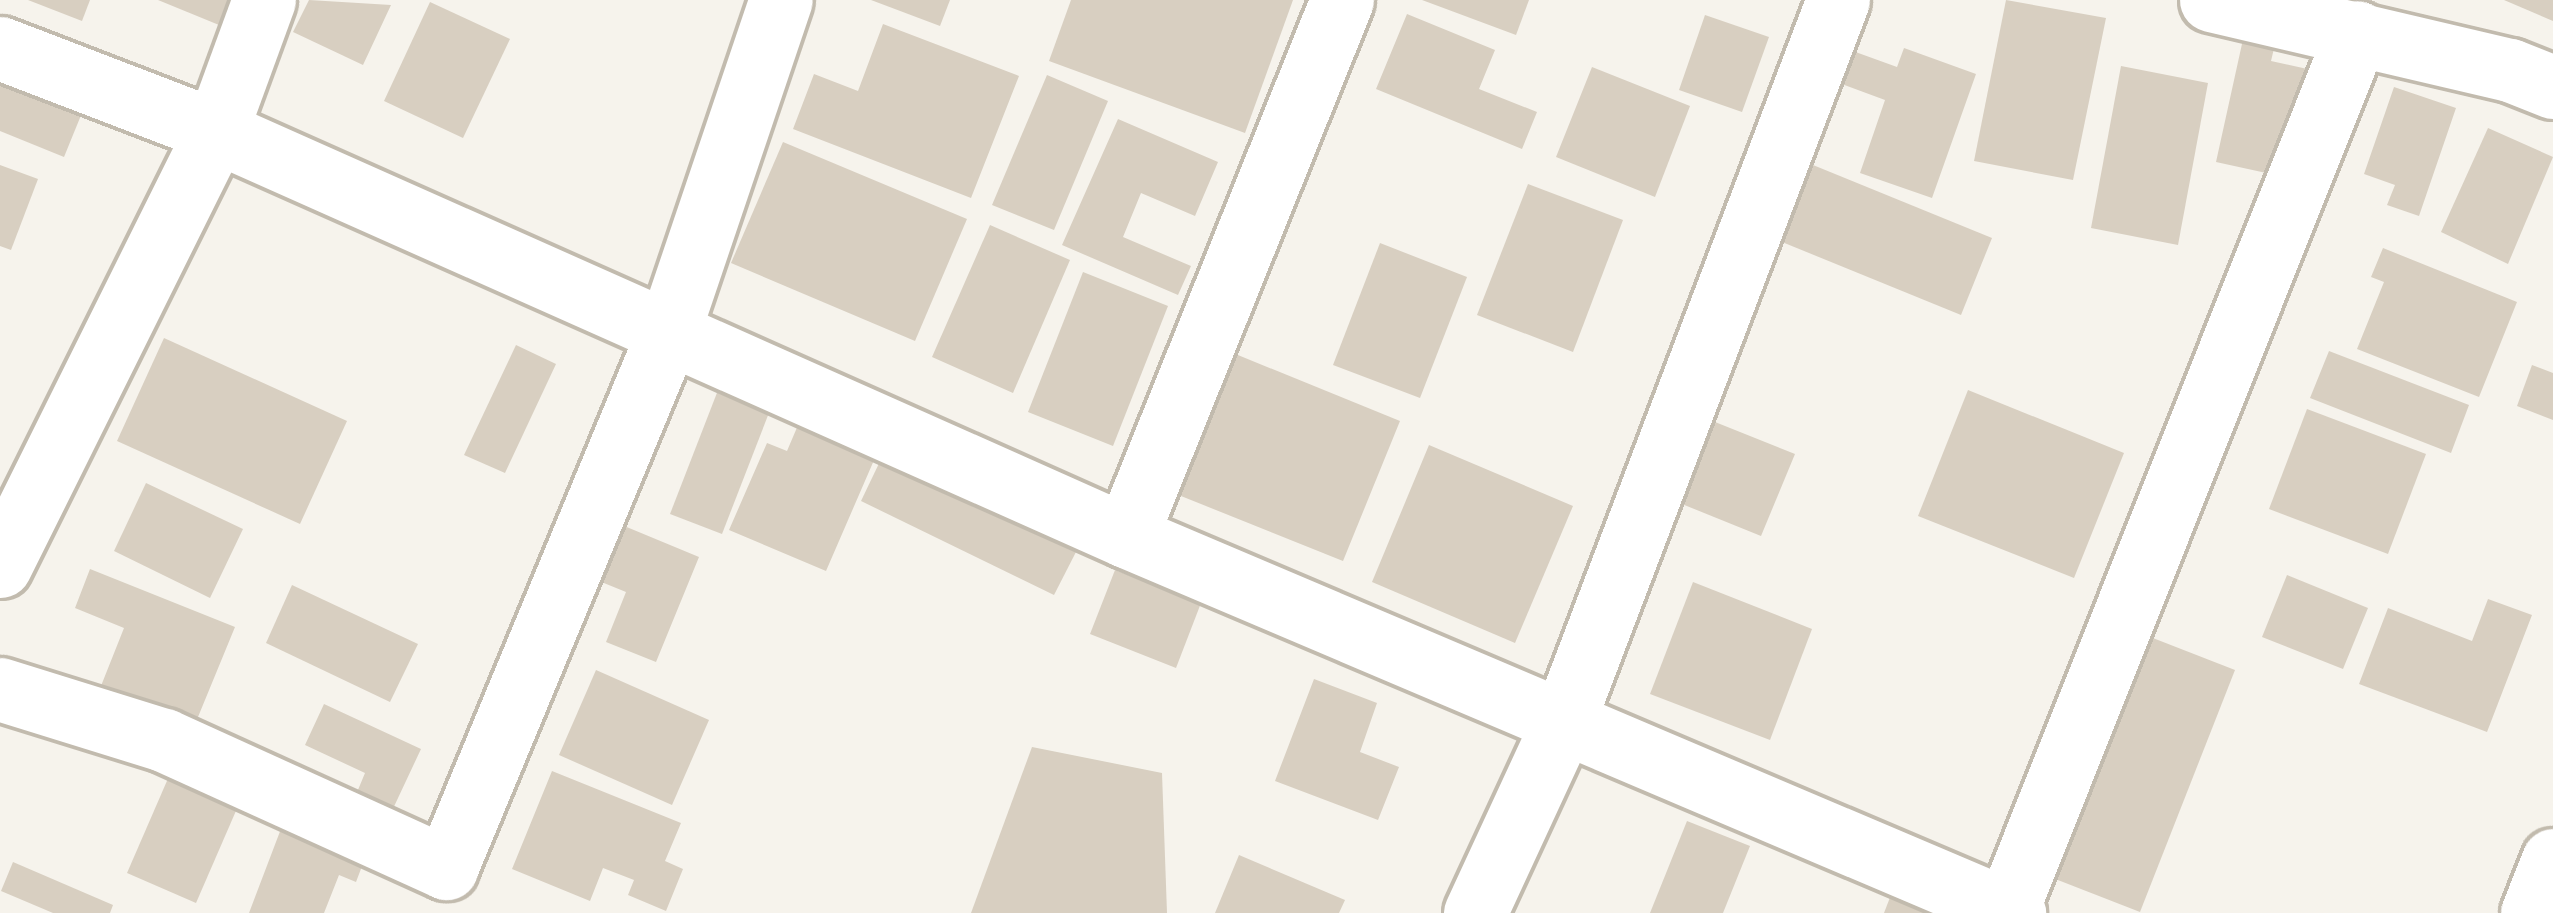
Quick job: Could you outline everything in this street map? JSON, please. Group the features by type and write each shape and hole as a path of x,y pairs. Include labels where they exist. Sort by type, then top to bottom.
{"street":[{"path":"0,566 216,131 264,0"},
{"path":"0,689 164,740 446,868 668,333 781,0"},
{"path":"1126,536 1342,0"},
{"path":"1475,913 1562,725 1838,0"},
{"path":"2211,0 2357,32 2553,87"},
{"path":"0,48 216,131 1126,536 1562,725 2011,911 2357,32"},
{"path":"2532,913 2553,860"}],"building":[{"path":"28,0 90,0 82,21"},
{"path":"158,0 229,0 219,25"},
{"path":"309,0 391,5 363,65 293,32"},
{"path":"871,0 950,0 940,26"},
{"path":"1071,0 1293,0 1245,133 1049,61"},
{"path":"1422,0 1529,0 1516,35"},
{"path":"2006,0 2106,18 2073,180 1974,161"},
{"path":"2504,0 2553,0 2553,21"},
{"path":"430,2 510,39 463,138 384,101"},
{"path":"2249,12 2281,19 2271,61 2321,72 2298,180 2216,162"},
{"path":"1407,14 1495,50 1479,89 1537,112 1522,149 1376,89"},
{"path":"1705,15 1769,37 1742,112 1679,90"},
{"path":"883,24 1019,76 971,198 793,129 814,74 858,91"},
{"path":"1904,48 1976,74 1932,198 1860,173 1885,100 1839,83 1850,50 1897,67"},
{"path":"2121,66 2208,83 2178,245 2091,228"},
{"path":"1592,67 1690,106 1655,197 1556,157"},
{"path":"0,68 86,103 64,157 0,131"},
{"path":"1047,75 1108,101 1054,230 992,205"},
{"path":"2394,87 2456,108 2419,216 2387,205 2395,185 2364,174"},
{"path":"1118,119 1218,162 1195,216 1141,193 1123,237 1191,266 1178,295 1062,245"},
{"path":"2488,128 2553,157 2508,264 2441,232"},
{"path":"783,142 967,219 915,341 731,263"},
{"path":"0,165 38,179 11,250 0,246"},
{"path":"1813,165 1992,238 1961,315 1782,242"},
{"path":"1528,184 1623,220 1573,352 1477,315"},
{"path":"990,225 1070,260 1013,393 932,357"},
{"path":"1380,243 1467,277 1420,398 1333,365"},
{"path":"2383,248 2517,302 2479,397 2357,349 2384,282 2371,277"},
{"path":"1083,272 1168,306 1113,446 1028,412"},
{"path":"164,338 347,421 300,524 117,441"},
{"path":"516,345 556,364 505,473 464,455"},
{"path":"2329,351 2469,405 2451,453 2310,398"},
{"path":"1233,353 1400,421 1343,561 1176,494"},
{"path":"2532,365 2553,373 2553,420 2517,406"},
{"path":"720,385 772,405 722,534 670,514"},
{"path":"1968,390 2124,453 2074,578 1918,516"},
{"path":"2307,409 2426,454 2388,554 2269,509"},
{"path":"804,411 881,444 826,571 729,530 767,443 787,451"},
{"path":"1705,418 1795,454 1761,536 1672,500"},
{"path":"1429,445 1573,506 1515,643 1372,582"},
{"path":"883,455 1077,550 1054,595 861,501"},
{"path":"146,483 243,529 210,598 114,551"},
{"path":"617,523 699,557 656,662 606,642 626,592 594,579"},
{"path":"90,569 235,627 191,734 97,696 124,628 75,608"},
{"path":"1115,570 1201,603 1176,668 1090,634"},
{"path":"2287,575 2368,608 2343,669 2262,637"},
{"path":"1693,582 1812,629 1770,740 1650,694"},
{"path":"292,585 418,644 390,702 266,643"},
{"path":"2488,599 2532,615 2487,732 2359,684 2388,608 2472,641"},
{"path":"2140,633 2235,670 2140,912 2045,875"},
{"path":"596,670 709,720 672,805 559,755"},
{"path":"1314,679 1377,703 1360,752 1399,767 1378,820 1275,781"},
{"path":"324,704 421,749 383,830 348,814 365,773 305,745"},
{"path":"1032,747 1162,773 1167,913 971,913"},
{"path":"173,767 242,797 196,903 127,873"},
{"path":"552,771 681,823 665,861 683,869 666,911 628,895 634,880 603,868 590,901 512,869"},
{"path":"287,813 370,845 356,882 339,875 324,913 249,913"},
{"path":"1687,821 1750,846 1723,913 1650,913"},
{"path":"1239,855 1345,900 1339,913 1215,913"},
{"path":"13,862 113,905 110,913 53,913 1,891"},
{"path":"1894,887 1957,913 1884,913"}]}
